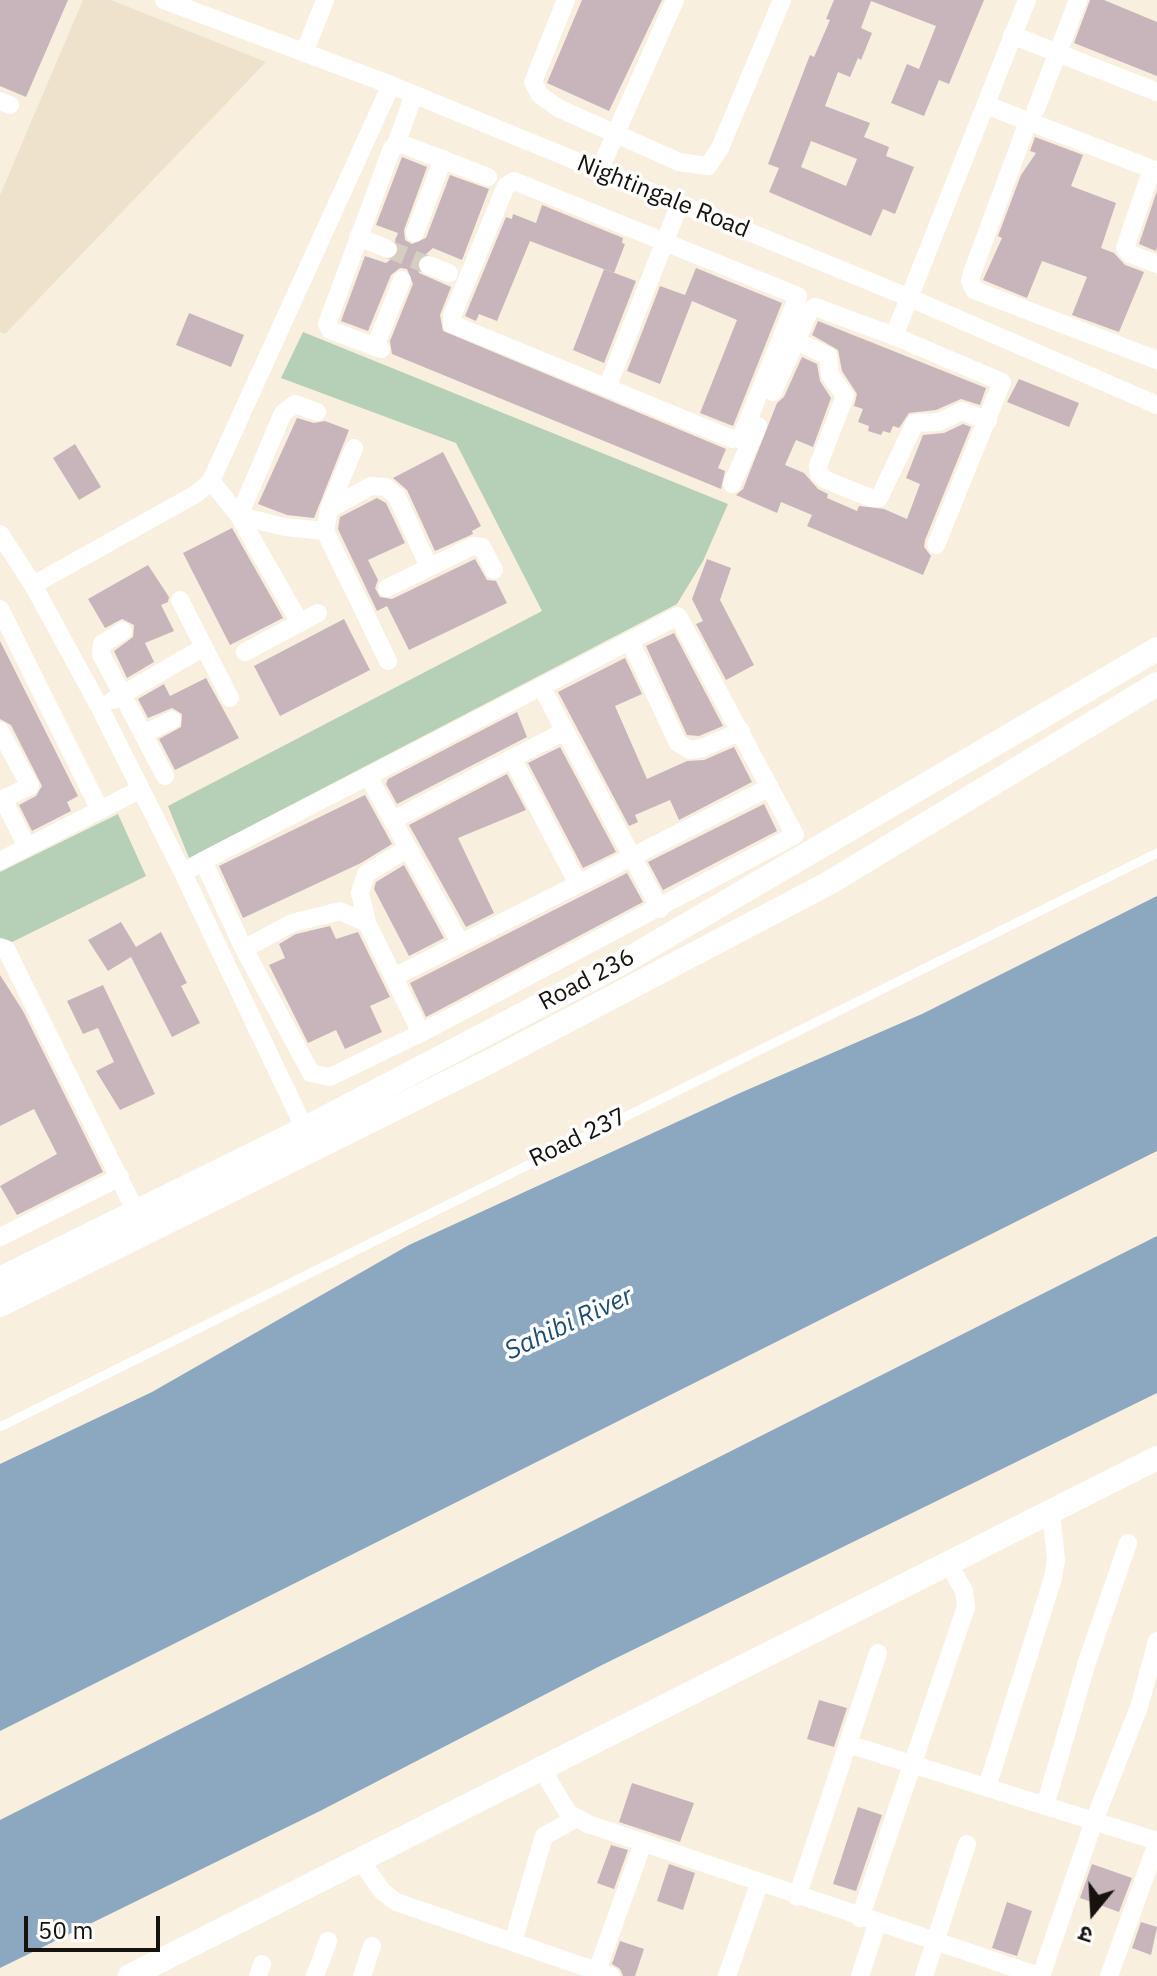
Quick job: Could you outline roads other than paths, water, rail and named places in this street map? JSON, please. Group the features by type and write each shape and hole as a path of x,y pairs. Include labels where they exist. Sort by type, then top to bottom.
{"street":[{"name":"Nightingale Road","path":"164,0 305,51 680,203 910,298 1153,404"},
{"path":"305,51 325,0"},
{"path":"566,0 533,82 540,95 558,108 679,162 708,166 720,148 782,0"},
{"path":"599,171 675,0"},
{"path":"894,336 1027,0"},
{"path":"1078,0 970,281 974,290 1157,360"},
{"path":"1012,35 1157,92"},
{"path":"33,585 196,494 211,481 391,85"},
{"path":"402,280 378,348 330,330 327,324 358,237 414,95"},
{"path":"986,105 1032,115 1155,170 1125,248 1130,254 1157,264"},
{"path":"396,144 488,177"},
{"path":"415,233 443,159"},
{"path":"519,182 794,293 797,304 743,433 737,440 607,388 455,326 452,316 509,183 519,182"},
{"path":"607,388 680,203"},
{"path":"358,237 388,249"},
{"path":"428,265 449,273"},
{"path":"732,484 810,310 822,306 1002,382 936,545"},
{"path":"796,341 828,356 830,375 845,396 818,466 819,474 826,480 875,499 881,495 915,423 939,422 958,411 988,421"},
{"path":"1153,404 1157,383"},
{"path":"239,516 283,413 295,404 317,412"},
{"path":"354,448 329,509 325,531 388,661"},
{"path":"211,481 239,516 300,623"},
{"path":"329,509 371,486 385,487 396,495 429,567"},
{"path":"239,516 285,527 325,531"},
{"path":"0,534 33,585 99,706 183,873 310,1140"},
{"path":"387,588 473,546 482,547 494,570"},
{"path":"180,600 230,698"},
{"path":"0,609 100,810"},
{"path":"245,652 318,613"},
{"path":"183,873 203,861 680,616 795,835 660,909 330,1077 311,1073 244,949 203,861"},
{"path":"123,631 100,648 165,776"},
{"path":"630,641 678,743 690,750 702,748 741,731"},
{"path":"99,706 204,647"},
{"name":"Road 236","path":"0,1279 136,1212 310,1140 677,932 1157,649"},
{"path":"0,1305 310,1140 829,883 1157,684"},
{"path":"542,688 660,909"},
{"path":"143,734 172,720"},
{"path":"0,731 30,786 1,800 27,847"},
{"path":"393,820 565,731"},
{"path":"512,758 578,884"},
{"path":"368,776 460,942"},
{"path":"394,977 770,787"},
{"path":"0,861 141,789"},
{"path":"408,848 366,874 360,893 367,923 421,1033"},
{"path":"244,949 292,923 340,911 367,923"},
{"path":"0,947 6,949 136,1212"},
{"path":"0,1237 120,1177"},
{"path":"130,1976 1157,1458"},
{"path":"987,1787 1053,1578 1056,1560 1051,1511"},
{"path":"1045,1806 1087,1662 1128,1543"},
{"path":"860,1976 869,1921 913,1764 966,1607 964,1591 948,1563"},
{"path":"542,1769 568,1813 575,1819 934,1942 995,1969 1040,1976 1094,1821 1151,1691 1157,1641"},
{"path":"797,1897 878,1653"},
{"path":"848,1744 1157,1842 1109,1976"},
{"path":"513,1942 541,1842 549,1831 575,1819"},
{"path":"361,1861 382,1891 396,1902 604,1974 643,1843"},
{"path":"924,1976 967,1844"},
{"path":"727,1976 759,1884"},
{"path":"315,1976 328,1941"},
{"path":"362,1976 372,1946"}],"lane":[{"name":"Road 237","path":"0,1427 1157,853"}],"water":[{"name":"Sahibi River","path":"1157,896 1157,1151 0,1731 0,1464 152,1392 409,1245 740,1093 922,1014"},
{"path":"1157,1236 1157,1393 602,1665 320,1811 0,1968 0,1820"}],"tunnel":[{"path":"388,249 428,265"}]}
